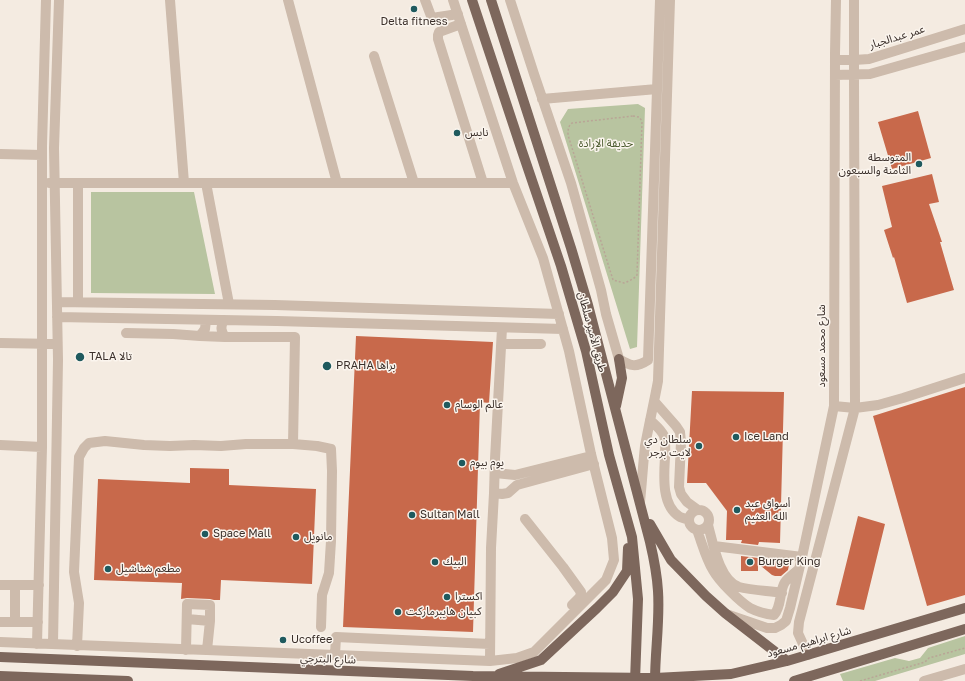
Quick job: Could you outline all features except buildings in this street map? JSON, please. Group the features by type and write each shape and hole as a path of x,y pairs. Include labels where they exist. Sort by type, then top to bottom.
{"main road":[{"name":"طريق الأمير سلطان","path":"472,0 561,266 586,351 609,455 632,537 638,599 635,679"},
{"name":"طريق الأمير سلطان","path":"491,0 580,276 616,408 650,542 658,590 655,679"},
{"path":"522,151 538,145"},
{"path":"616,408 622,378 619,359"},
{"path":"640,502 653,530 671,560 710,600 787,661"},
{"path":"473,676 494,676 541,660 613,592 627,571 628,543 625,510"},
{"name":"شارع ابراهيم مسعود","path":"655,679 731,674 787,661 965,608"},
{"path":"794,681 815,678 834,670 965,629"},
{"name":"شارع البترجي","path":"0,657 473,676 655,679"},
{"path":"834,670 834,681"},
{"path":"0,676 127,681"}],"street":[{"path":"37,644 42,447 42,156 46,0"},
{"path":"53,644 57,344 54,148 59,0"},
{"path":"170,0 184,183"},
{"path":"288,0 337,183"},
{"path":"425,0 432,18 458,14"},
{"path":"454,0 513,183 543,258 569,351 592,460 612,538 614,560 606,580 554,632"},
{"path":"510,0 571,183 619,359 629,365 642,364 648,360 660,0"},
{"path":"640,502 645,448 658,381 670,0"},
{"name":"شارع محمد مسعود","path":"725,613 766,628 781,626 786,621 802,557 834,406 836,0"},
{"path":"808,655 798,633 798,622 854,408 854,0"},
{"path":"461,24 440,32 438,39 483,183"},
{"name":"عمر عبدالجبار","path":"835,60 868,59 965,29"},
{"path":"835,75 870,74 965,47"},
{"path":"374,56 414,183"},
{"path":"542,99 657,89"},
{"path":"0,154 42,156"},
{"path":"42,183 513,183"},
{"path":"78,183 78,302"},
{"path":"206,183 229,304"},
{"path":"57,302 229,304 559,314"},
{"path":"57,317 563,329"},
{"path":"200,336 205,329 206,320"},
{"path":"224,320 221,324 222,333 225,337"},
{"path":"490,661 491,548 502,328"},
{"path":"126,333 225,337 295,337 293,444"},
{"path":"0,343 57,344"},
{"path":"502,344 542,344"},
{"path":"834,406 854,408 878,405 965,378"},
{"path":"654,401 680,432 679,486 681,494 687,502 709,516 710,521 705,529 696,530"},
{"path":"650,420 661,430 666,442 664,480 668,501 672,509 677,514 689,520"},
{"path":"78,646 80,603 74,572 79,457 89,443 105,441 170,446 293,444 331,449 331,541 329,573 322,595 321,627"},
{"path":"0,446 42,447"},
{"path":"495,473 515,475 592,460"},
{"path":"494,493 508,494 517,484 592,460"},
{"path":"698,510 690,515 689,520 692,528 696,530 712,569 730,591 749,607 757,611 774,615 777,611 786,582 799,569"},
{"path":"525,519 580,590 580,597 555,622 554,632"},
{"path":"708,525 718,560 728,579 734,584 744,588 782,593"},
{"path":"714,546 802,557"},
{"path":"0,585 39,585"},
{"path":"15,585 15,622"},
{"path":"186,650 186,604 210,604 207,650"},
{"path":"186,618 210,621"},
{"path":"0,622 38,622"},
{"name":"شارع البترجي","path":"0,642 490,661 517,658 534,652 554,632"},
{"path":"335,655 336,637 490,644"},
{"path":"274,653 274,668"},
{"path":"924,681 965,669"}],"path":[{"path":"633,116 639,117 642,121 637,275 624,283 613,280 568,135 569,125 572,123 633,116"},
{"path":"860,681 925,662 929,658 965,648"}],"green space":[{"name":"حديقة الإرادة","path":"638,104 645,108 637,347 630,349 560,122 568,109"},
{"path":"91,192 194,192 215,294 91,293"},
{"path":"965,636 965,654 875,681 843,681 840,674 895,658 909,661 920,658 928,648"}],"place":[{"name":"Delta fitness","path":"414,9"},
{"name":"نايس","path":"457,133"},
{"name":"المتوسطة الثامنة والسبعون","path":"919,164"},
{"name":"TALA تالا","path":"80,357"},
{"name":"PRAHA براها","path":"327,366"},
{"name":"عالم الوسام","path":"447,405"},
{"name":"Ice Land","path":"736,437"},
{"name":"سلطان دي لايت برجر","path":"699,446"},
{"name":"يوم بيوم","path":"462,463"},
{"name":"أسواق عبد الله العثيم","path":"737,510"},
{"name":"Sultan Mall","path":"412,515"},
{"name":"Space Mall","path":"205,534"},
{"name":"مانويل","path":"296,537"},
{"name":"البيك","path":"435,562"},
{"name":"Burger King","path":"750,562"},
{"name":"مطعم شناشيل","path":"108,569"},
{"name":"اكسترا","path":"447,597"},
{"name":"كبيان هايبرماركت","path":"398,612"},
{"name":"Ucoffee","path":"283,640"}]}
